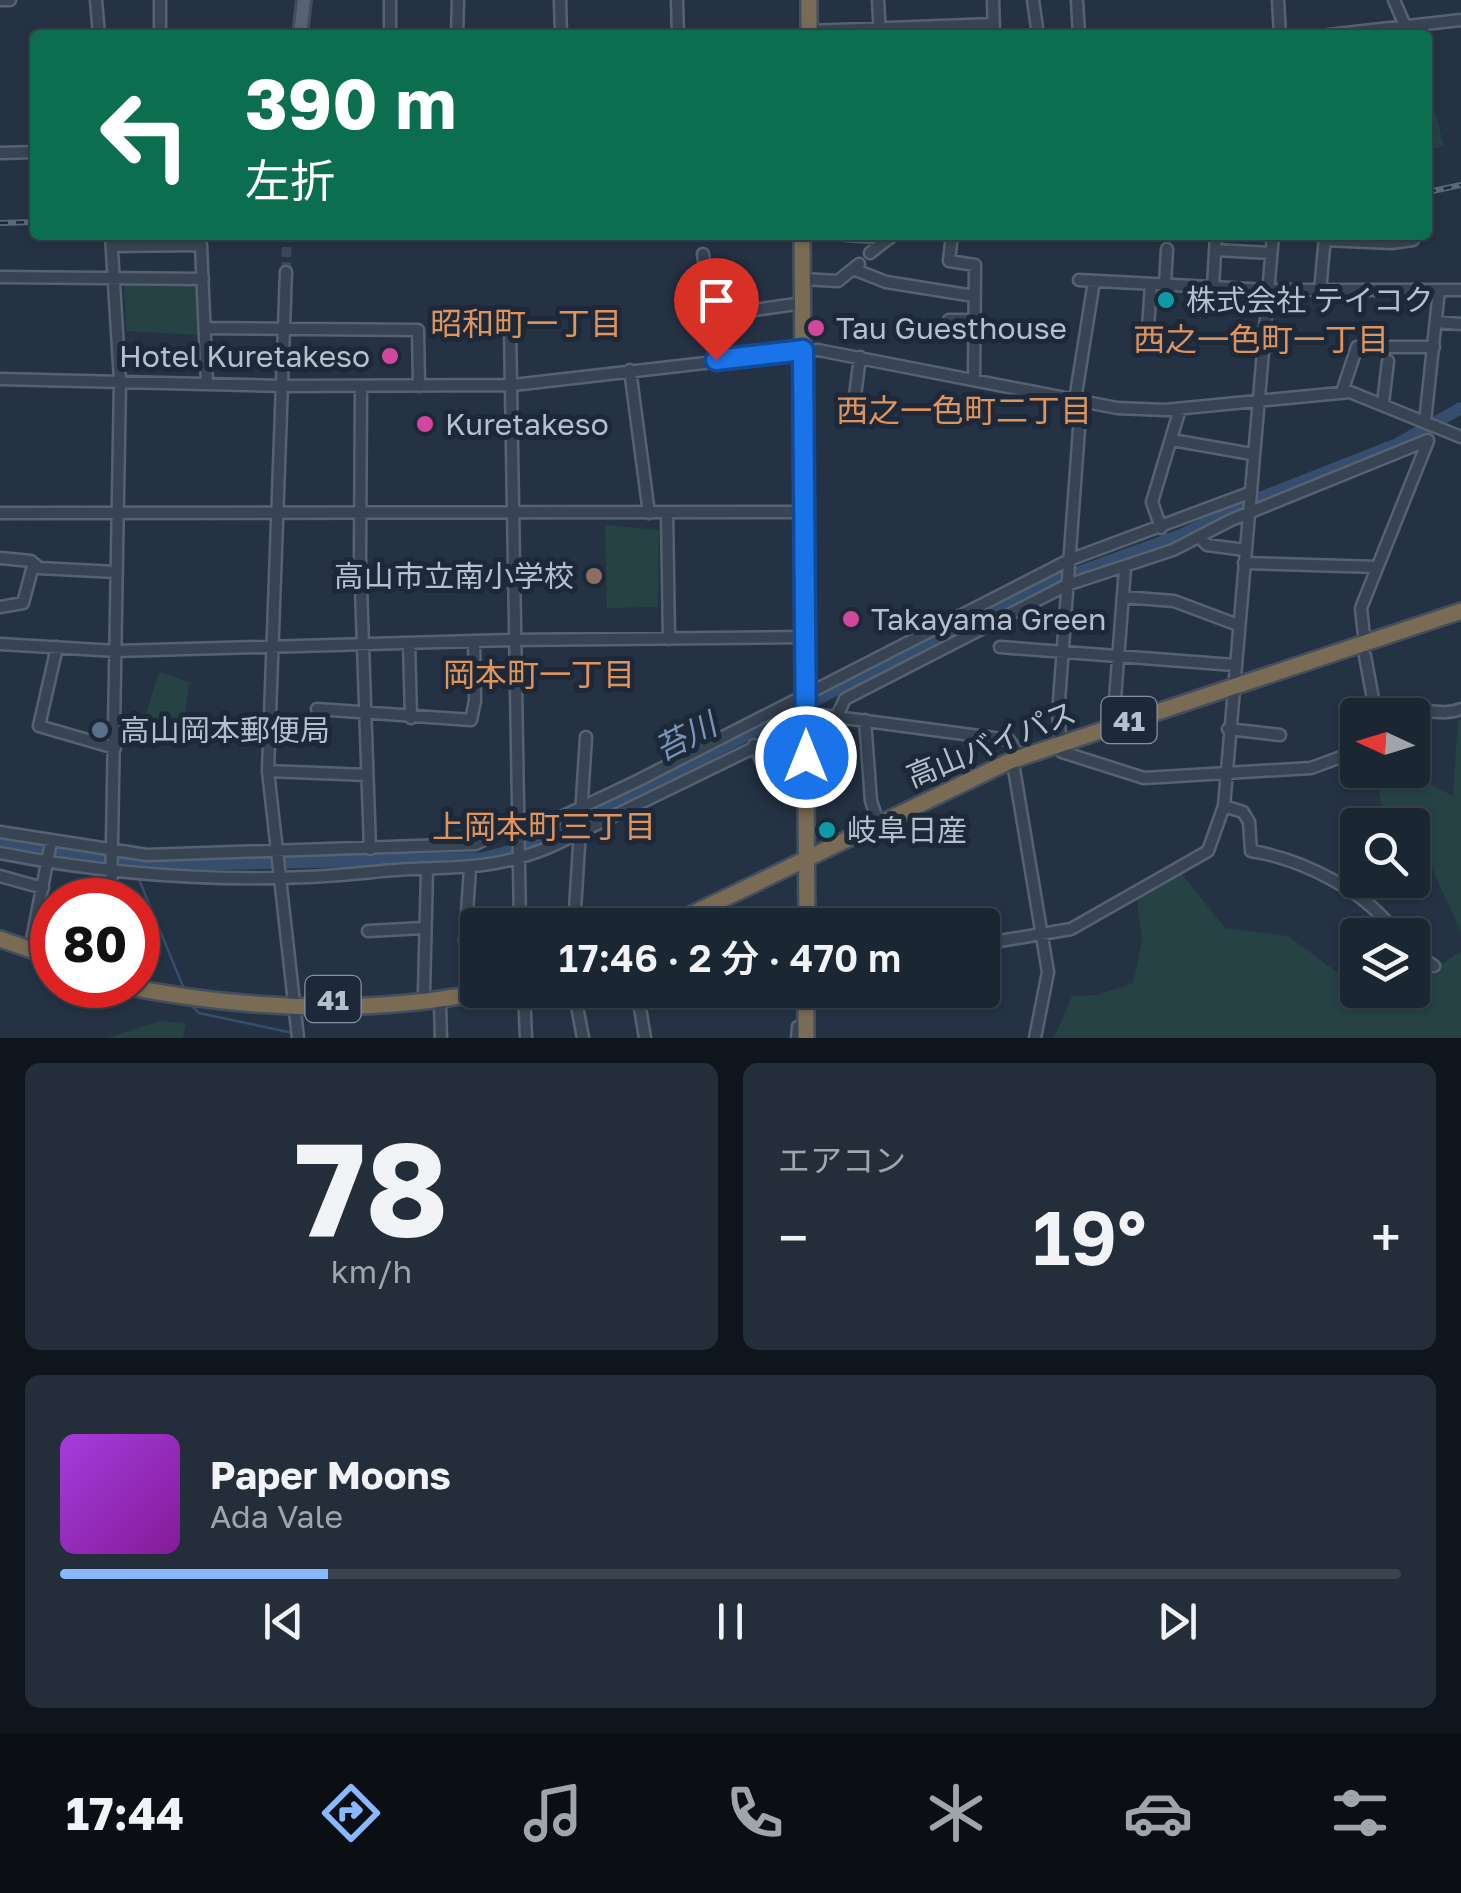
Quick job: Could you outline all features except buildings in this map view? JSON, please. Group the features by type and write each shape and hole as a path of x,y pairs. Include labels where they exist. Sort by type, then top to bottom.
{"highway":[{"path":"809,0 809,30"},
{"path":"802,240 807,908"},
{"name":"高山バイパス","path":"1365,651 1461,611"},
{"name":"高山バイパス","path":"723,908 878,822 1017,763 1461,622"},
{"name":"高山バイパス","path":"1060,748 1113,725 1231,694"},
{"name":"高山バイパス","path":"707,908 1017,763"},
{"path":"0,938 30,950"},
{"path":"0,948 30,959"},
{"name":"41","path":"160,986 186,994"},
{"name":"41","path":"295,1003 460,987"},
{"name":"41","path":"160,991 295,1003 383,1006 460,995"},
{"path":"803,1034 805,1008"}],"main road":[{"path":"301,30 304,0"}],"street":[{"path":"0,0 10,0"},
{"path":"96,0 98,30"},
{"path":"160,0 160,30"},
{"path":"390,0 390,30"},
{"path":"457,30 458,0"},
{"path":"560,0 561,30"},
{"path":"677,0 678,30"},
{"path":"878,0 880,30"},
{"path":"993,0 994,30"},
{"path":"1033,0 1037,30"},
{"path":"1077,0 1079,30"},
{"path":"1278,0 1280,30"},
{"path":"1394,0 1408,30 1461,20"},
{"path":"0,153 30,152"},
{"path":"870,254 886,240"},
{"path":"951,240 949,261 976,264 974,378"},
{"path":"1213,287 1216,240"},
{"path":"1000,942 1044,936 1098,916 1208,851 1224,806 1272,240"},
{"path":"1320,290 1325,240"},
{"path":"112,878 120,381 112,241 201,244 206,384"},
{"path":"1165,285 1167,249"},
{"path":"1215,250 1271,253"},
{"path":"703,254 712,316 803,303"},
{"path":"802,278 838,280 856,267 886,282 974,296"},
{"path":"286,272 268,771 297,1034"},
{"path":"0,276 202,279"},
{"path":"1079,280 1268,290 1461,290"},
{"path":"1094,281 1078,401 1060,748 1144,778 1325,765 1340,755"},
{"path":"1146,342 1151,284"},
{"path":"1373,698 1360,612 1428,440 1439,290"},
{"path":"949,320 975,320"},
{"path":"1436,322 1461,324"},
{"path":"510,327 516,513 519,908"},
{"path":"206,328 418,330 419,386"},
{"path":"1342,392 1357,347 1434,346"},
{"path":"0,380 282,386 513,384 803,350 974,378 1078,401 1180,409 1342,392 1383,403 1461,437"},
{"path":"852,419 860,357"},
{"path":"1383,403 1388,361"},
{"path":"630,370 648,513"},
{"path":"361,386 360,514 370,849"},
{"path":"1160,528 1152,502 1180,409"},
{"path":"1172,440 1252,454"},
{"path":"837,716 845,698 1067,584 1125,568 1200,538 1247,513 1428,440"},
{"path":"0,832 112,853 147,855 476,844 504,830 517,832 542,826 1069,562 1248,495"},
{"path":"0,513 806,512"},
{"path":"667,513 669,639"},
{"path":"1200,538 1207,545 1245,550"},
{"path":"0,558 31,561 33,566 21,606 0,606"},
{"path":"1244,563 1376,567"},
{"path":"33,566 116,572"},
{"path":"1113,725 1125,568"},
{"path":"1123,597 1174,601 1238,624"},
{"path":"0,644 116,651 806,637"},
{"path":"317,710 471,720 475,701 474,641"},
{"path":"409,643 411,718"},
{"path":"57,647 40,726 115,748"},
{"path":"1000,647 1234,665"},
{"path":"1430,712 1446,714 1461,709"},
{"path":"0,853 138,875 470,870 517,859 582,831 806,718 837,716 1009,740 1017,763 1048,972 1035,1038"},
{"path":"865,720 870,801 878,822"},
{"path":"1228,729 1280,735"},
{"path":"575,908 586,737"},
{"path":"754,745 770,779"},
{"path":"268,771 367,775"},
{"path":"1224,806 1243,812 1249,822 1252,850 1292,859 1315,871 1380,918"},
{"path":"45,878 51,843"},
{"path":"424,992 426,870"},
{"path":"468,908 470,870"},
{"path":"0,876 30,884"},
{"path":"368,931 423,928"},
{"path":"1430,963 1434,966"},
{"path":"440,1005 441,1038"},
{"path":"525,1008 526,1038"},
{"path":"577,1008 583,1038"},
{"path":"640,1008 645,1038"}],"green space":[{"path":"1432,109 1444,146 1432,150"},
{"path":"197,283 200,335 126,331 124,285"},
{"path":"605,525 659,530 658,607 607,608"},
{"path":"159,672 189,682 184,728 175,743 143,723"},
{"path":"1458,719 1461,932 1430,864 1430,808 1383,808 1378,788 1430,788 1430,785 1453,796"},
{"path":"1181,873 1225,928 1288,936 1340,975 1340,1008 1430,1008 1430,972 1461,951 1461,1038 1054,1038 1072,996 1097,995 1133,983 1142,941 1137,900"},
{"path":"159,1021 186,1023 183,1038 107,1038"}],"waterway":[{"name":"苔川","path":"0,843 139,866 484,858 529,846 1038,587 1181,535 1252,501 1397,444 1461,408"},
{"path":"138,877 184,989"},
{"path":"191,1005 199,1013 293,1033"}],"tunnel":[{"path":"286,272 287,240"}],"railway":[{"path":"1432,191 1461,185"},
{"path":"0,223 30,222"}],"place":[{"name":"株式会社 テイコク","path":"1166,300"},
{"name":"Tau Guesthouse","path":"816,328"},
{"name":"Hotel Kuretakeso","path":"390,356"},
{"name":"Kuretakeso","path":"425,424"},
{"name":"高山市立南小学校","path":"594,576"},
{"name":"Takayama Green","path":"851,619"},
{"name":"高山岡本郵便局","path":"100,730"},
{"name":"岐阜日産","path":"827,830"}],"district":[{"name":"昭和町一丁目","path":"526,323"},
{"name":"西之一色町一丁目","path":"1261,339"},
{"name":"西之一色町二丁目","path":"964,410"},
{"name":"岡本町一丁目","path":"539,674"},
{"name":"上岡本町三丁目","path":"544,826"}],"route":[{"path":"716,360 803,350 806,757"}]}
